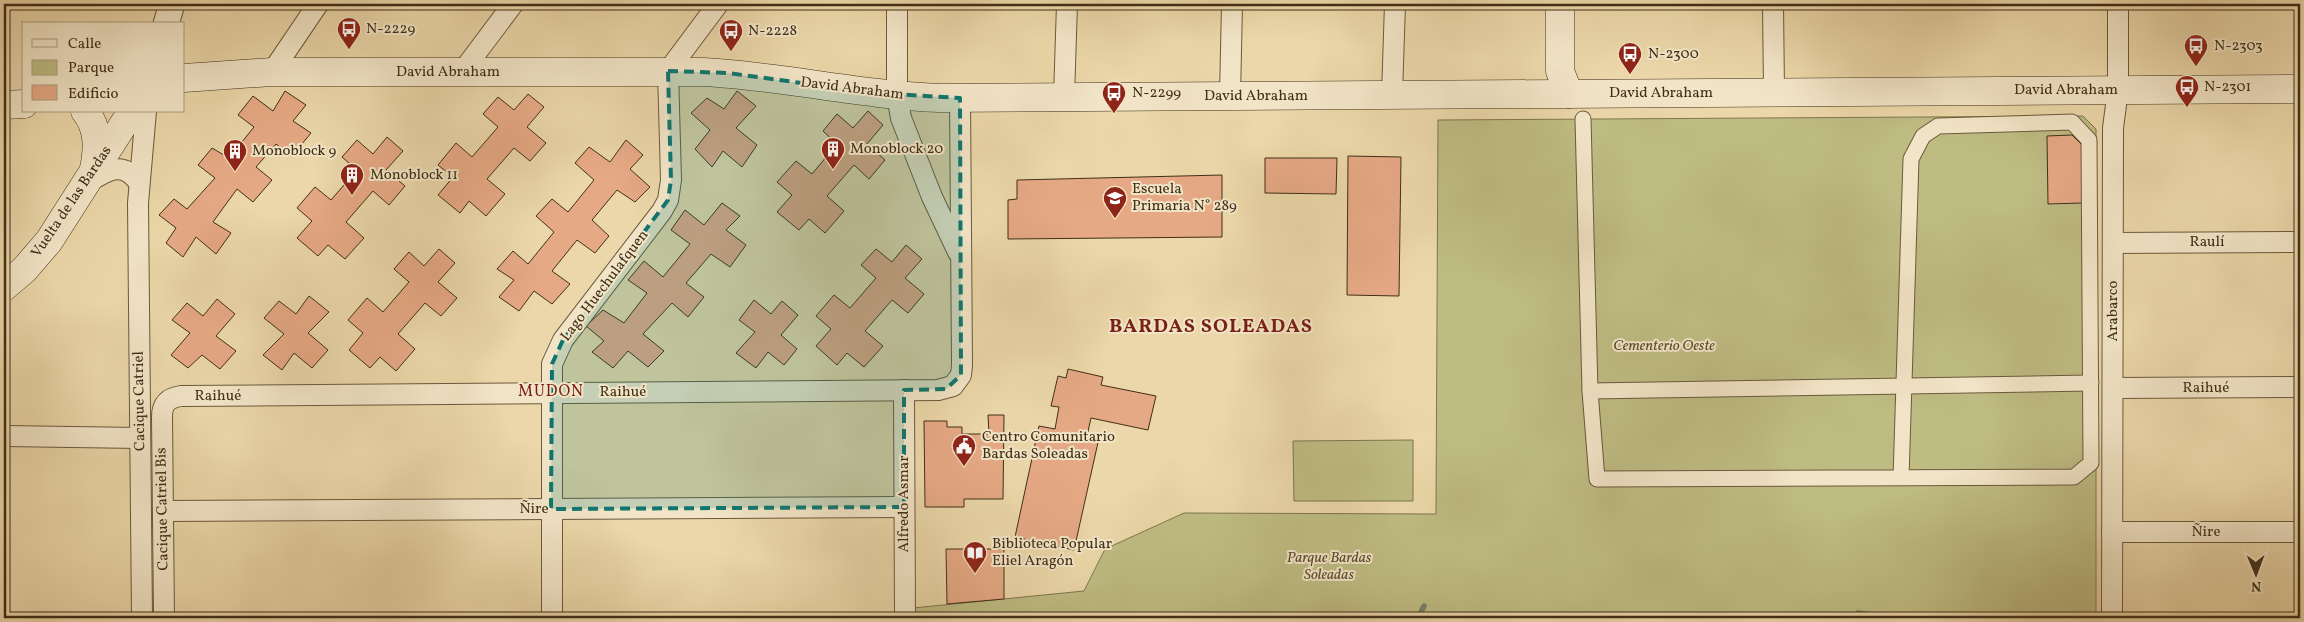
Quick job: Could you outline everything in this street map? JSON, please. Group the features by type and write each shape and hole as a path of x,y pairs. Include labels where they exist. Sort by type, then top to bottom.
{"main road":[{"path":"1560,4 1560,71 1569,94"},
{"path":"1569,94 1577,71 1576,4"},
{"name":"David Abraham","path":"185,78 272,72 668,71 751,75 897,95 960,98 2300,89"},
{"path":"4,105 22,104"},
{"path":"86,112 94,124 96,135 90,178"},
{"name":"Vuelta de las Bardas","path":"4,287 37,256 90,178 131,112"}],"street":[{"path":"167,22 172,4"},
{"path":"272,72 318,4"},
{"path":"462,72 513,4"},
{"path":"668,71 718,4"},
{"path":"897,4 897,95 901,118 938,212 961,256"},
{"path":"1064,97 1067,4"},
{"path":"1230,96 1232,4"},
{"path":"1392,95 1395,4"},
{"path":"1773,4 1774,92"},
{"name":"Arabarco","path":"2112,618 2114,128 2118,90 2118,4"},
{"name":"Lago Huechulafquen","path":"552,618 550,393 552,364 563,340 662,211 668,200 671,180 668,71"},
{"path":"960,98 961,256"},
{"name":"Cacique Catriel","path":"142,618 139,183 146,112"},
{"path":"1583,119 1590,391 1597,479 1901,478 2074,477 2091,463 2090,140 2072,122 1938,126 1923,136 1911,159 1901,478"},
{"path":"90,178 107,171 124,169 130,171 139,183"},
{"name":"Raulí","path":"2113,243 2300,242"},
{"name":"Raihué","path":"167,401 181,396 946,389 958,382 962,366 961,256"},
{"path":"1590,391 2091,384"},
{"name":"Raihué","path":"2113,388 2300,388"},
{"name":"Alfredo Asmar","path":"904,390 905,618"},
{"name":"Cacique Catriel Bis","path":"164,618 162,416 163,408 167,401"},
{"path":"4,436 140,438"},
{"name":"Ñire","path":"163,512 904,507"},
{"name":"Ñire","path":"2112,532 2300,532"}],"highlighted area":[{"path":"668,71 728,73 875,93 960,98 961,375 946,389 904,390 904,507 551,509 552,364 563,340 668,200 671,180"}],"green space":[{"name":"Cementerio Oeste","path":"2083,116 2096,129 2096,618 913,618 913,608 1084,591 1105,549 1184,513 1436,514 1438,120"},
{"path":"1413,440 1413,501 1294,501 1293,441"}],"building":[{"name":"Monoblock 9","path":"285,91 306,105 293,121 311,133 292,156 276,144 256,167 272,180 253,202 237,189 213,222 231,233 216,254 196,237 183,257 166,243 176,228 159,215 174,199 187,209 215,178 198,165 212,148 229,158 254,127 238,115 253,96 273,111"},
{"path":"737,91 756,106 736,128 757,145 742,167 723,151 712,167 695,149 710,130 691,113 707,98 724,109"},
{"path":"528,94 544,107 527,127 546,143 530,161 514,148 487,179 505,194 486,216 469,201 460,213 438,195 453,177 438,165 456,143 472,157 498,127 483,114 498,97 514,110"},
{"name":"Monoblock 20","path":"868,111 883,125 867,144 885,160 869,179 854,165 827,196 844,211 825,233 809,219 799,230 777,212 792,195 777,182 796,161 812,174 837,144 823,131 837,114 853,128"},
{"path":"2072,135 2082,145 2082,203 2048,204 2047,136"},
{"name":"Monoblock 11","path":"387,137 403,151 386,170 405,186 389,205 373,191 346,222 364,238 345,259 328,245 318,256 297,238 312,221 297,208 315,187 331,200 357,170 342,157 357,140 373,154"},
{"path":"626,140 643,155 630,169 650,187 635,202 617,190 592,220 609,236 595,253 577,240 552,271 570,284 552,304 534,291 519,311 499,297 514,280 497,269 513,251 528,264 554,232 536,216 552,199 568,212 594,180 575,163 589,147 610,162"},
{"path":"1348,156 1401,157 1399,296 1347,295"},
{"path":"1265,158 1337,158 1336,194 1265,193"},
{"path":"1222,175 1222,237 1008,239 1008,200 1017,199 1017,180"},
{"path":"722,203 740,216 726,230 746,245 730,267 711,254 686,283 704,297 688,317 672,303 643,334 664,351 648,367 628,351 613,368 592,352 604,341 586,326 603,310 624,323 647,293 628,280 644,261 663,277 690,244 671,230 685,210 704,225"},
{"path":"906,245 922,259 905,278 924,294 908,313 892,300 865,331 883,346 864,367 847,353 837,365 816,346 831,329 816,316 834,295 850,308 876,278 861,265 876,249 892,262"},
{"path":"439,249 455,263 438,282 457,298 441,316 425,303 398,334 415,349 396,371 380,357 370,368 349,350 363,333 348,320 367,298 383,312 409,282 394,269 409,252 424,266"},
{"path":"309,296 329,312 308,333 328,350 312,368 294,353 282,370 263,355 284,334 264,318 279,301 296,314"},
{"path":"217,299 235,314 216,336 236,351 220,369 202,355 188,368 171,355 190,333 172,320 187,303 203,316"},
{"path":"754,300 771,314 782,301 798,315 781,335 797,349 784,365 768,352 756,368 736,353 755,332 739,320"},
{"path":"1068,369 1103,377 1101,385 1156,396 1148,430 1091,418 1087,436 1099,438 1074,550 1015,537 1039,426 1055,429 1059,407 1051,406 1058,376 1066,378"},
{"name":"Centro Comunitario Bardas Soleadas","path":"988,415 1004,415 1003,499 964,499 964,507 925,507 924,421 947,421 947,427 962,427 962,434 989,434"},
{"name":"Biblioteca Popular Eliel Aragón","path":"946,549 1004,549 1004,599 947,604"}],"waterway":[{"path":"1418,618 1424,606"},
{"path":"1858,613 1895,618"}],"place":[{"name":"N-2229","path":"349,50"},
{"name":"N-2228","path":"731,52"},
{"name":"N-2303","path":"2196,67"},
{"name":"N-2300","path":"1630,75"},
{"name":"N-2301","path":"2187,108"},
{"name":"N-2299","path":"1114,114"},
{"name":"Monoblock 20","path":"833,170"},
{"name":"Monoblock 9","path":"235,172"},
{"name":"Monoblock 11","path":"352,196"},
{"name":"Escuela Primaria N° 289","path":"1115,219"},
{"name":"Centro Comunitario Bardas Soleadas","path":"964,467"},
{"name":"Biblioteca Popular Eliel Aragón","path":"975,574"}],"district":[{"name":"BARDAS SOLEADAS","path":"1211,327"},
{"name":"MUDON","path":"551,392"}],"park label":[{"name":"Parque Bardas Soleadas","path":"1329,566"}]}
